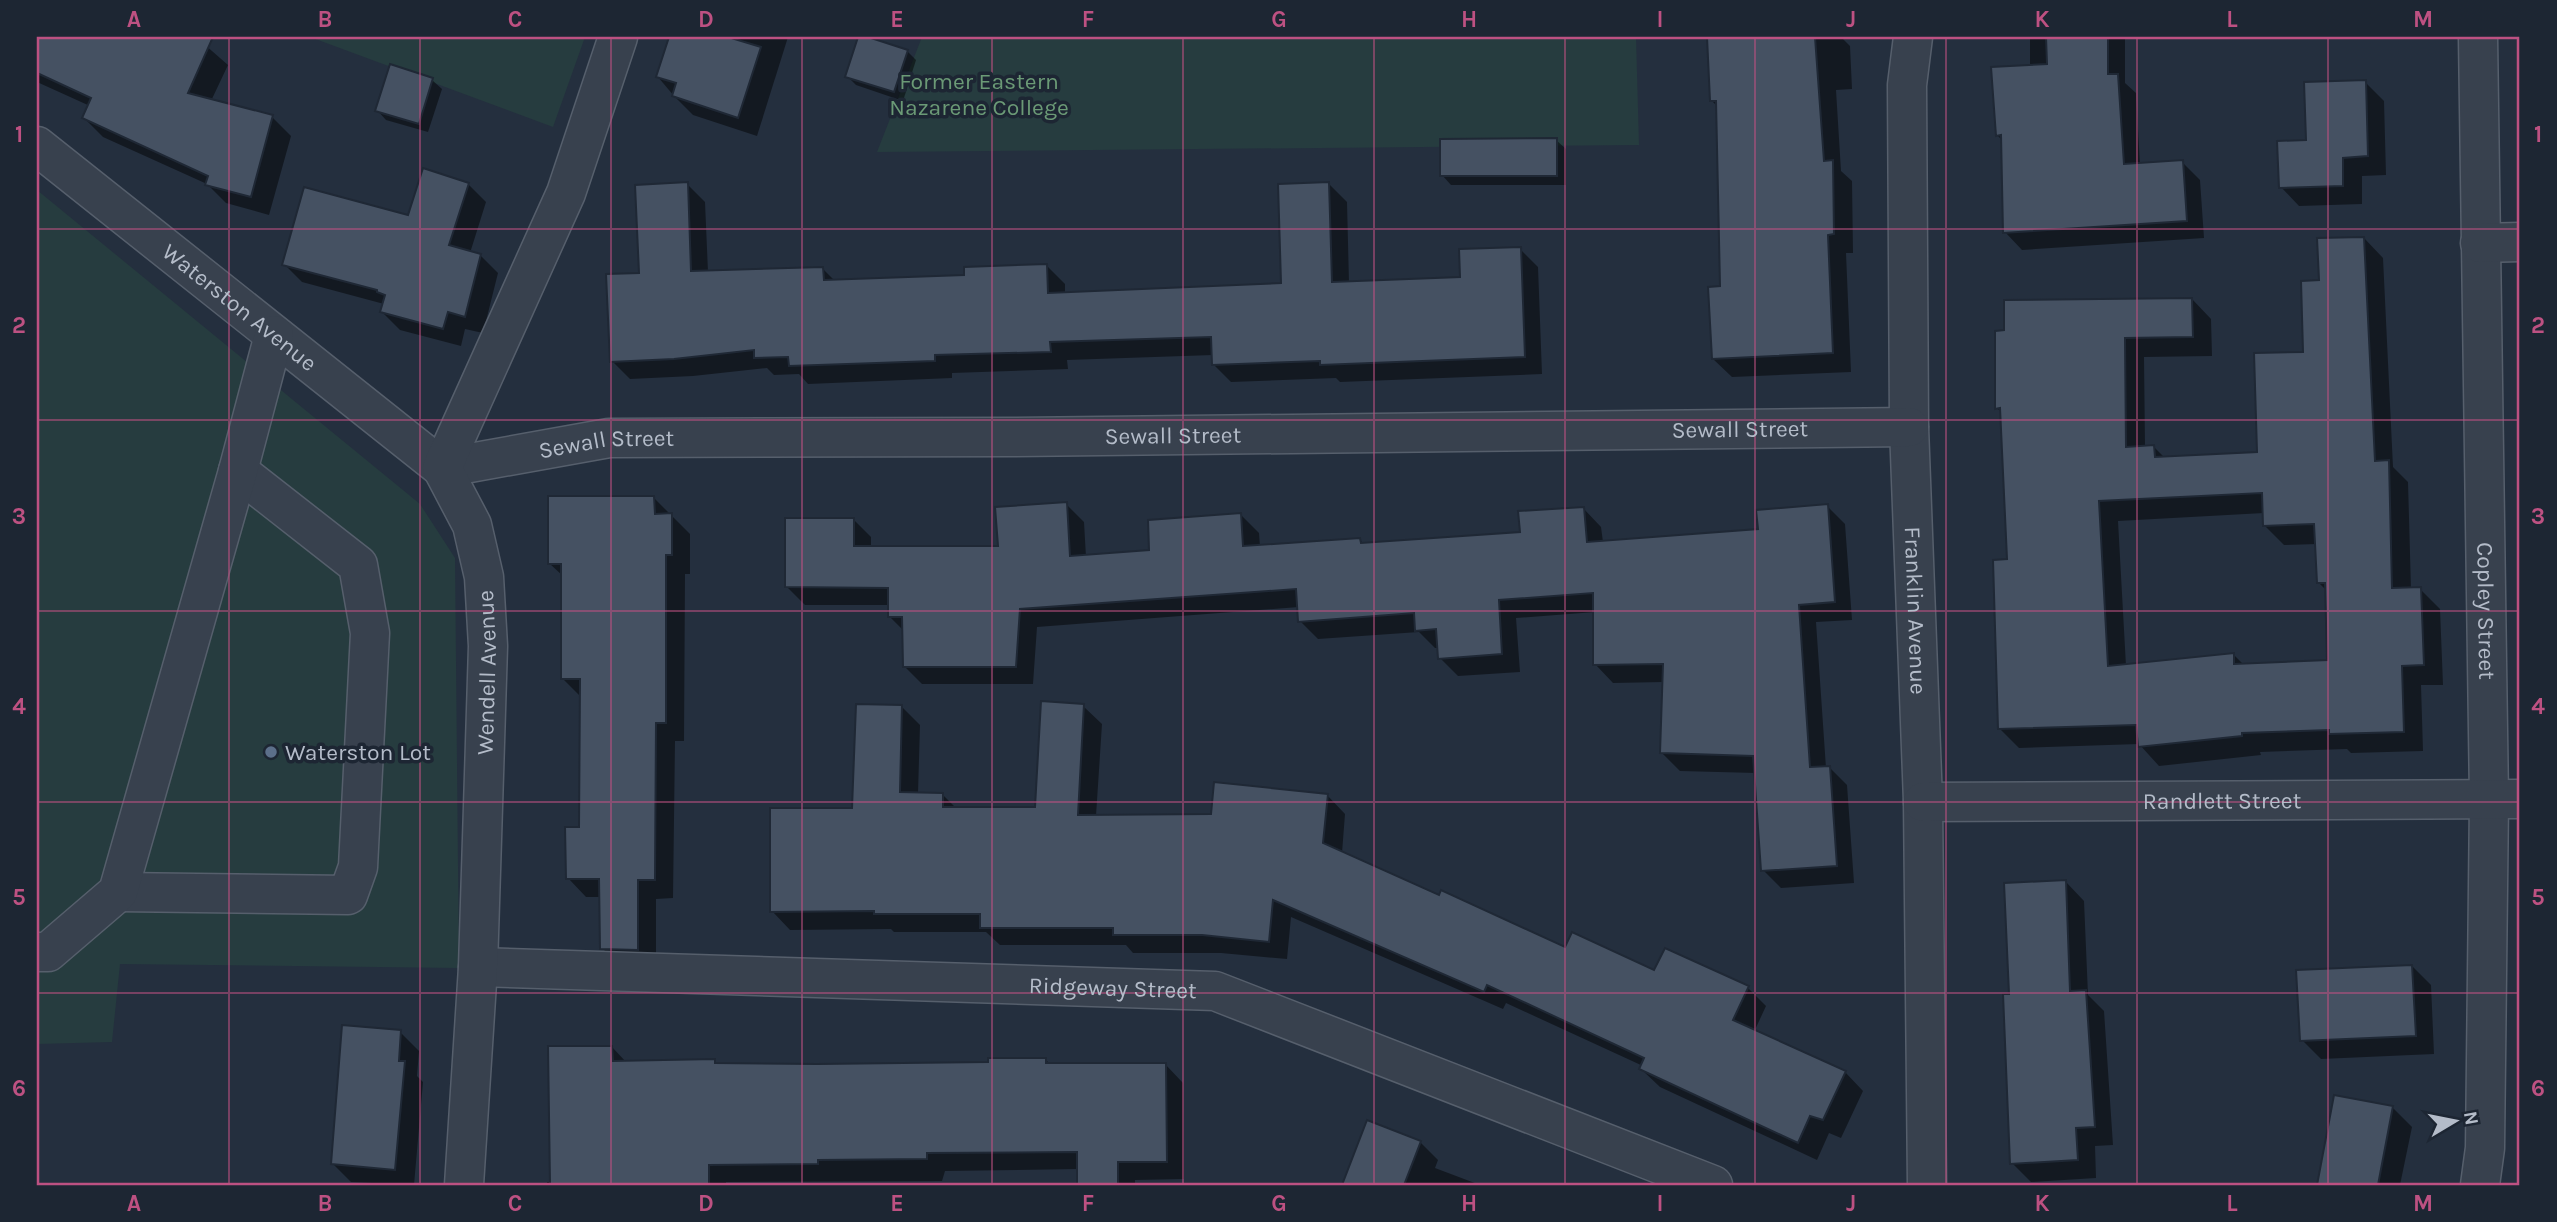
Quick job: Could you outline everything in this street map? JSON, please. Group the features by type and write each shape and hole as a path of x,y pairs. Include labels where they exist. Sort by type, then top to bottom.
{"street":[{"path":"442,468 566,193 618,37"},
{"name":"Franklin Avenue","path":"1913,37 1907,85 1909,427 1923,802 1927,1185"},
{"name":"Copley Street","path":"2478,37 2480,243 2504,799 2485,1148 2480,1185"},
{"name":"Waterston Avenue","path":"37,146 442,468"},
{"path":"2480,243 2520,242"},
{"path":"37,952 48,953 118,892 274,335"},
{"name":"Sewall Street","path":"442,468 609,438 1014,438 1909,427"},
{"name":"Wendell Avenue","path":"442,468 472,525 484,577 488,646 478,968 464,1185"},
{"path":"118,892 348,895 358,867 370,633 358,565 238,471"},
{"name":"Randlett Street","path":"1923,802 2504,799"},
{"name":"Ridgeway Street","path":"478,968 1215,991 1713,1185"}],"green space":[{"path":"310,37 585,37 553,127"},
{"name":"Former Eastern Nazarene College","path":"922,37 1636,37 1639,145 877,152"},
{"name":"Waterston Lot","path":"37,190 420,504 455,558 459,968 120,964 112,1042 37,1044"}],"building":[{"path":"37,37 213,37 188,93 273,115 251,197 205,185 208,176 82,118 91,98 37,73"},
{"path":"669,37 728,37 761,47 738,118 672,96 676,83 656,77"},
{"path":"858,37 868,37 908,50 894,92 845,77"},
{"path":"1707,37 1815,37 1824,161 1833,160 1834,234 1828,235 1833,353 1712,359 1708,287 1720,286 1716,101 1710,101"},
{"path":"2046,37 2108,37 2108,74 2118,74 2124,164 2183,160 2187,221 2003,233 2001,135 1996,136 1991,67 2047,64"},
{"path":"390,64 433,78 419,124 375,111"},
{"path":"2366,80 2368,156 2343,158 2343,186 2279,188 2277,141 2306,140 2304,82"},
{"path":"1557,138 1557,176 1440,176 1440,139"},
{"path":"423,168 469,183 449,245 481,254 465,317 448,312 443,329 380,312 385,295 377,290 282,265 304,187 408,215"},
{"path":"688,182 691,271 823,267 824,280 964,275 964,267 1047,264 1048,293 1281,283 1278,184 1329,182 1332,282 1460,277 1459,249 1521,247 1525,357 1320,365 1320,361 1212,365 1211,337 1050,342 1051,352 935,355 935,361 789,366 788,357 754,358 754,350 674,359 610,362 606,274 639,273 635,185"},
{"path":"2364,237 2375,461 2389,460 2392,588 2421,587 2424,665 2402,666 2404,732 2329,734 2329,730 2242,733 2242,736 2138,747 2136,725 1998,729 1993,560 2007,559 2000,408 1995,409 1995,331 2004,330 2004,300 2192,298 2193,337 2125,338 2126,447 2154,445 2155,457 2257,452 2254,353 2303,352 2301,281 2319,280 2317,238","holes":["2262,493 2263,526 2314,524 2317,583 2325,583 2327,660 2234,664 2234,653 2108,666 2099,501"]},
{"path":"548,496 654,496 655,514 672,513 672,555 666,555 666,723 656,723 655,880 638,880 638,950 600,949 599,879 566,879 565,827 579,827 580,679 561,679 561,564 548,564"},
{"path":"1067,502 1070,556 1149,550 1148,520 1241,513 1243,546 1360,538 1361,543 1520,532 1518,511 1584,507 1587,542 1758,529 1756,510 1828,504 1835,602 1799,605 1810,767 1830,766 1837,866 1761,871 1753,756 1660,753 1663,664 1593,665 1593,593 1499,600 1502,654 1438,659 1436,629 1415,631 1414,613 1298,622 1296,589 1020,609 1016,667 903,667 902,617 888,617 888,588 785,587 785,518 854,518 854,546 998,546 995,507"},
{"path":"1041,701 1084,704 1078,815 1211,814 1214,782 1328,794 1323,843 1439,895 1441,890 1565,947 1572,932 1654,970 1665,948 1749,986 1733,1020 1846,1071 1823,1120 1810,1116 1798,1143 1639,1069 1644,1058 1487,985 1484,992 1273,900 1269,942 1202,935 1113,935 1113,928 980,928 980,914 770,912 770,808 852,808 856,704 902,705 900,792 943,793 943,807 1035,807"},
{"path":"2066,880 2070,991 2086,990 2095,1127 2076,1128 2078,1160 2010,1164 2003,994 2009,994 2004,883"},
{"path":"2412,965 2416,1036 2300,1041 2296,970"},
{"path":"342,1025 401,1030 399,1061 405,1061 395,1170 331,1164"},
{"path":"548,1046 612,1046 613,1061 715,1059 715,1063 817,1064 988,1062 988,1058 1046,1058 1046,1063 1166,1063 1167,1162 1118,1162 1118,1185 1077,1185 1077,1152 927,1153 927,1159 709,1165 709,1185 550,1185"},
{"path":"2334,1095 2393,1106 2378,1185 2317,1185"},
{"path":"1367,1120 1421,1141 1404,1185 1342,1185"}],"place":[{"name":"Waterston Lot","path":"271,752"}]}
